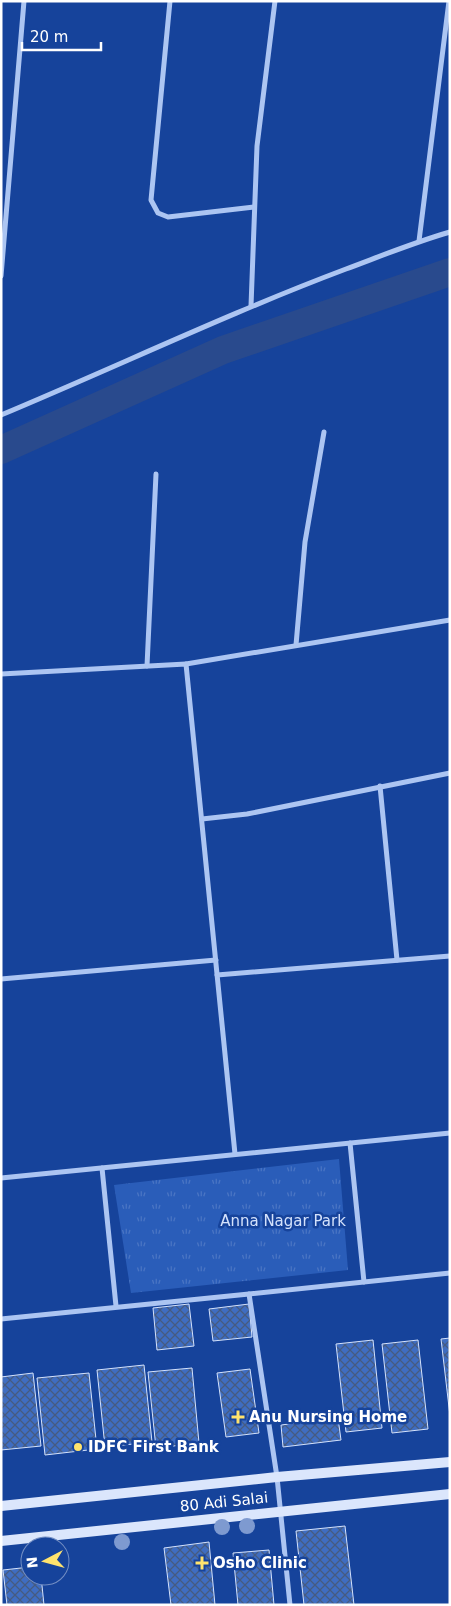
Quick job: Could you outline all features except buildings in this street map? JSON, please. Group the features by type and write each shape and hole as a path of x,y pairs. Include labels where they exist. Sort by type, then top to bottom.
{"main road":[{"name":"80 Adi Salai","path":"1,1506 278,1477 450,1462"},
{"name":"80 Adi Salai","path":"1,1541 450,1494"}],"street":[{"path":"1,276 2,241 24,1"},
{"path":"170,1 151,200 158,213 168,217 254,207"},
{"path":"251,306 257,146 275,1"},
{"path":"419,241 449,1"},
{"path":"1,415 278,294 419,241 450,232"},
{"path":"296,645 305,542 324,432"},
{"path":"147,666 156,474"},
{"path":"1,674 186,664 450,620"},
{"path":"186,664 235,1154"},
{"path":"202,819 247,814 450,773"},
{"path":"380,786 397,960"},
{"path":"217,975 450,956"},
{"path":"1,979 216,960"},
{"path":"1,1178 450,1133"},
{"path":"350,1143 364,1282"},
{"path":"102,1168 116,1306"},
{"path":"1,1319 450,1273"},
{"path":"249,1294 278,1477 290,1605"}],"green space":[{"name":"Anna Nagar Park","path":"339,1159 348,1270 131,1293 114,1185"}],"waterway":[{"path":"1,450 223,350 450,272"}],"place":[{"name":"Anu Nursing Home","path":"238,1417"},
{"name":"IDFC First Bank","path":"78,1447"},
{"name":"Osho Clinic","path":"202,1563"}]}
